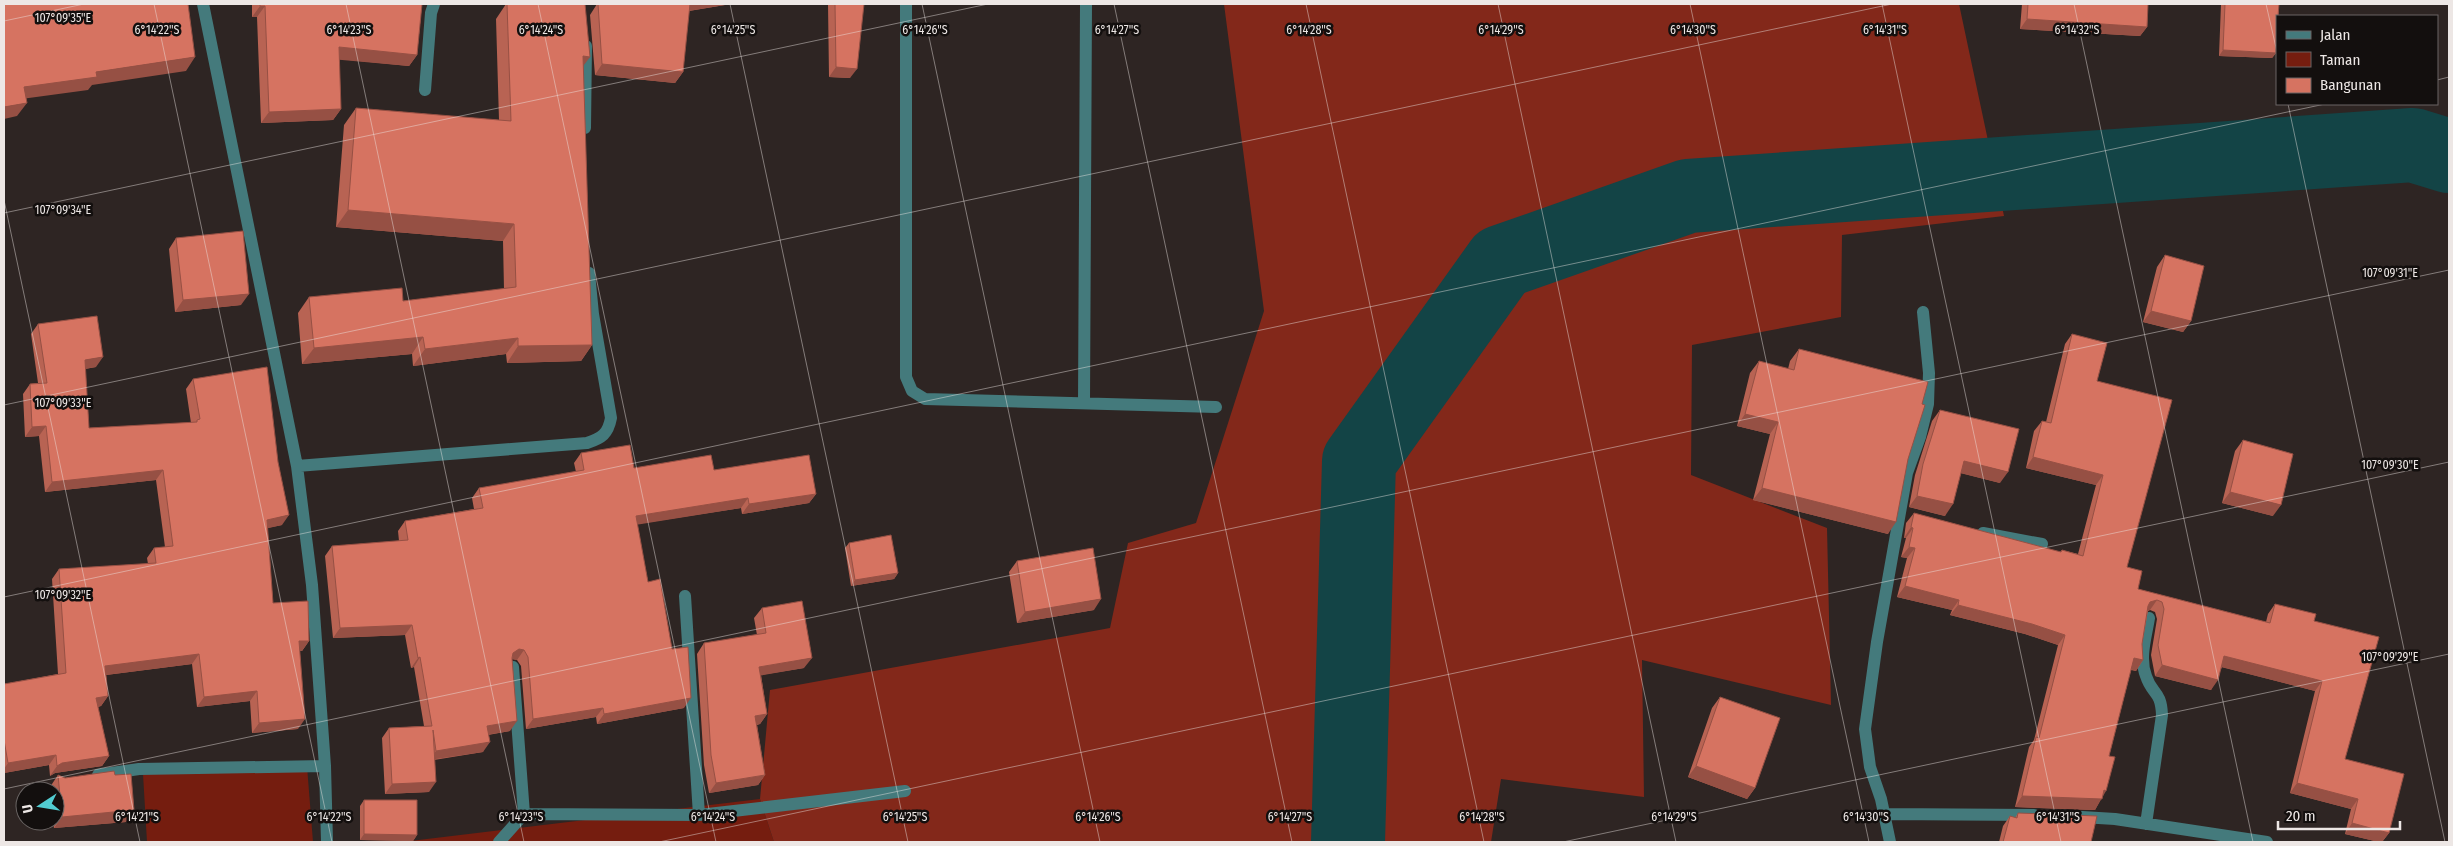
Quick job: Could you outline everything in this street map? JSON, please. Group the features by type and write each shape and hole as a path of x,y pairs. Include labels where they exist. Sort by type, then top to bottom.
{"street":[{"path":"203,4 297,466 312,585 325,766 327,842"},
{"path":"425,90 431,13 434,4"},
{"path":"906,4 906,377 912,391 925,399 1216,406"},
{"path":"1084,403 1086,4"},
{"path":"585,144 586,33"},
{"path":"297,466 587,443 602,438 609,428 611,418 593,314 588,256"},
{"path":"1890,842 1870,767 1865,729 1877,642 1905,514 1907,473 1920,437 1928,404 1929,373 1923,312"},
{"path":"1970,530 2042,544"},
{"path":"685,596 699,815"},
{"path":"2146,824 2162,715 2161,700 2148,681 2143,662 2149,618"},
{"path":"499,842 524,814 513,667"},
{"path":"83,777 139,769 325,766"},
{"path":"524,814 699,815 904,791"},
{"path":"1884,814 2050,816"},
{"path":"2068,816 2115,819 2267,842"}],"green space":[{"path":"307,766 313,842 147,842 143,774"},
{"path":"760,799 774,842 402,842"}],"shaded area":[{"path":"1224,4 1959,4 2004,216 1842,235 1841,317 1692,345 1691,475 1827,528 1831,705 1642,660 1644,797 1501,779 1491,842 774,842 760,799 770,690 1110,628 1128,543 1196,523 1264,311"}],"building":[{"path":"4,4 188,4 195,57 96,72 97,77 24,87 27,103 4,107"},
{"path":"260,4 422,4 417,55 339,47 341,109 269,112 265,6 260,6"},
{"path":"507,4 585,4 590,57 583,56 592,345 518,346 518,338 425,349 423,337 314,348 309,297 402,288 403,301 516,287 514,224 348,210 356,108 511,121"},
{"path":"598,4 690,4 683,72 602,64"},
{"path":"835,4 864,4 857,69 836,67"},
{"path":"2028,4 2148,4 2147,27 2027,19"},
{"path":"2225,4 2279,4 2278,15 2276,15 2276,53 2223,50"},
{"path":"243,231 249,294 183,300 176,238"},
{"path":"2165,255 2204,266 2191,321 2151,311"},
{"path":"97,316 103,357 85,360 89,428 197,422 200,419 193,379 267,367 278,462 289,515 267,520 273,603 308,601 309,641 299,641 305,719 259,723 257,691 204,697 199,654 105,666 108,696 96,698 109,756 62,763 57,766 56,755 8,763 4,740 4,684 66,673 59,569 156,563 154,548 173,546 163,470 52,482 46,426 32,427 30,384 47,383 38,324"},
{"path":"2072,334 2107,343 2097,381 2172,400 2127,567 2142,571 2138,589 2270,623 2275,604 2316,614 2314,621 2379,637 2345,759 2404,774 2389,833 2352,823 2358,799 2297,783 2322,681 2224,656 2218,680 2162,665 2158,645 2164,609 2162,602 2157,600 2150,602 2148,606 2142,644 2143,660 2134,658 2109,756 2115,757 2102,799 2022,796 2036,737 2039,738 2065,635 2032,624 1958,605 1959,600 1905,586 1915,548 1909,547 1913,528 1911,527 1914,513 2061,552 2062,550 2083,556 2103,475 2033,457 2042,421 2051,423"},
{"path":"1799,349 1928,382 1922,404 1925,405 1908,459 1896,522 1762,488 1778,422 1745,414 1759,361 1794,370"},
{"path":"1940,410 2019,429 2008,472 1964,461 1953,504 1917,496 1923,464"},
{"path":"2243,440 2293,454 2281,505 2230,492"},
{"path":"630,445 634,468 711,455 714,470 809,455 816,494 749,504 748,498 636,516 648,582 660,579 672,649 688,647 691,698 604,714 603,708 533,719 528,657 524,650 519,649 513,653 512,658 517,721 487,726 490,742 436,751 433,730 436,782 392,784 389,728 432,726 420,657 418,658 412,625 340,628 332,546 408,540 405,521 483,508 479,488 584,470 581,453"},
{"path":"891,535 898,573 855,580 849,543"},
{"path":"1093,548 1101,599 1025,612 1017,561"},
{"path":"802,601 812,658 759,667 767,714 755,716 765,775 716,783 711,755 704,643 766,633 762,608"},
{"path":"1720,697 1780,718 1755,788 1696,766"},
{"path":"114,771 115,775 131,774 134,810 65,817 65,781 59,781 58,775 65,778"},
{"path":"364,800 417,800 417,835 364,834"},
{"path":"2018,813 2097,816 2091,842 2003,842 2010,816 2017,818"}],"waterway":[{"path":"1348,842 1359,461 1501,262 1688,196 2413,145 2449,156"}]}
